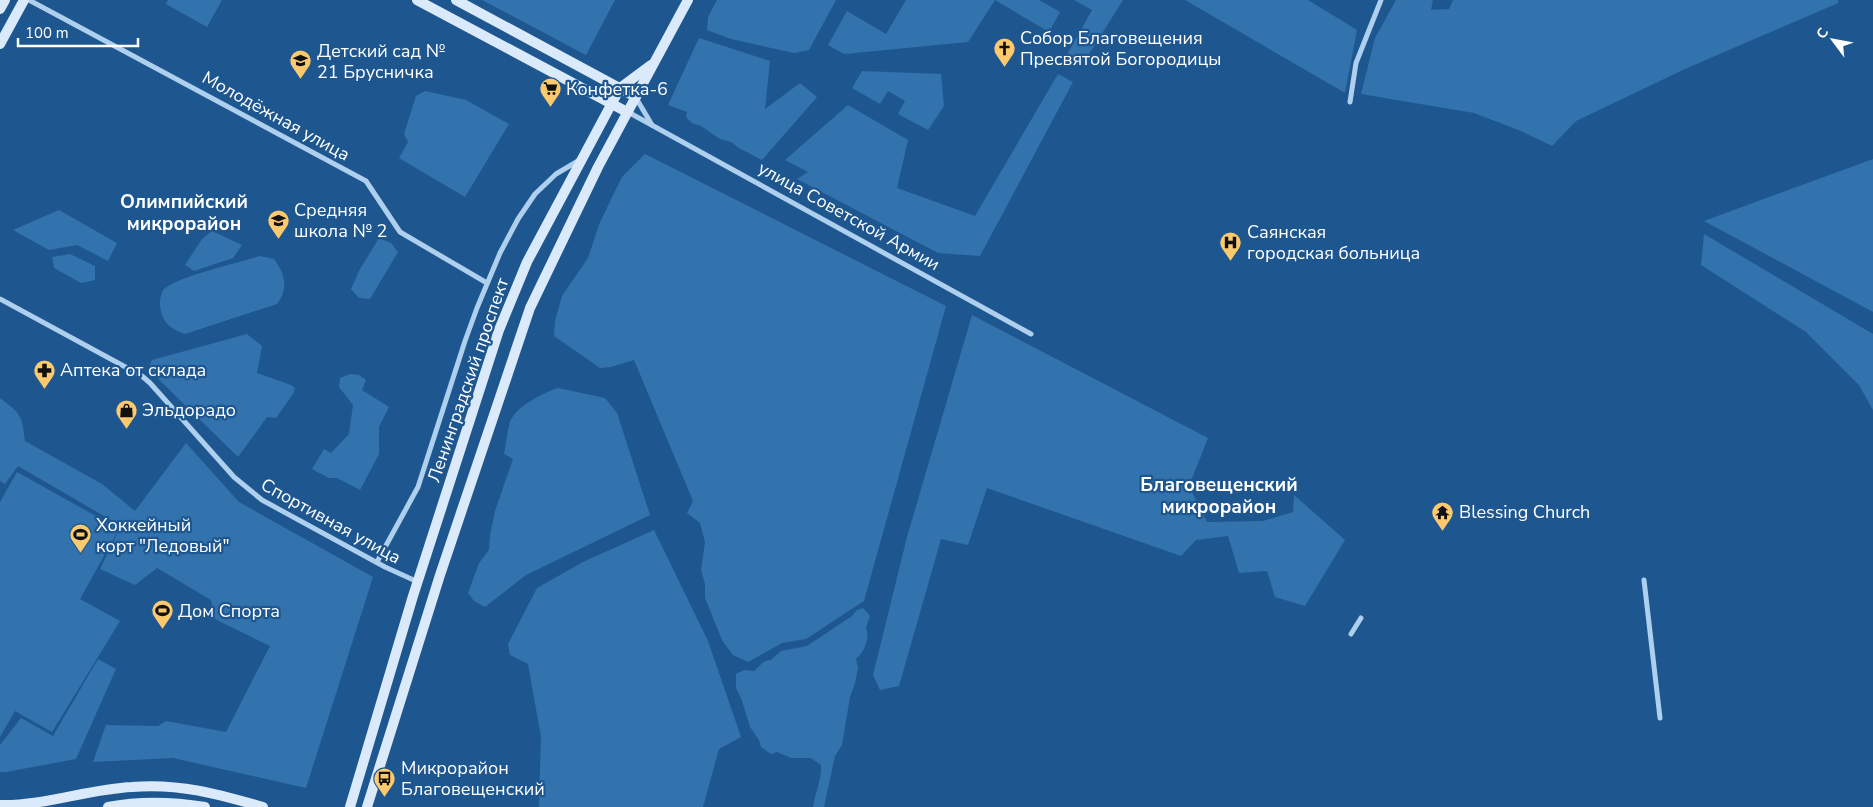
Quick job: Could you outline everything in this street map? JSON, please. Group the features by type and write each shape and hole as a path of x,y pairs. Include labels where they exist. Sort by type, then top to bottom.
{"main road":[{"path":"0,9 5,0"},
{"path":"0,44 24,0"},
{"name":"улица Советской Армии","path":"417,0 627,112"},
{"path":"456,0 636,97"},
{"name":"Ленинградский проспект","path":"367,807 432,602 530,308 627,112 688,0"},
{"name":"Ленинградский проспект","path":"350,807 413,596 499,330 527,262 620,88 655,61"},
{"path":"413,596 432,602"},
{"path":"0,805 30,804 124,788 170,786 202,790 263,807"},
{"path":"124,788 127,803"},
{"path":"108,807 127,803 187,804 205,807"}],"street":[{"name":"Молодёжная улица","path":"29,0 366,181 400,232 488,282"},
{"path":"1350,102 1356,63 1381,0"},
{"path":"636,97 652,126"},
{"name":"улица Советской Армии","path":"627,112 1032,334"},
{"path":"377,562 418,487 465,341 488,282 518,219 535,194 556,174 583,158"},
{"name":"Спортивная улица","path":"0,299 142,376 234,477 262,500 418,582"},
{"path":"1644,580 1660,718"},
{"path":"1351,634 1361,618"}],"shaded area":[{"path":"168,0 222,0 207,27 166,4"},
{"path":"482,0 615,0 586,55"},
{"path":"717,0 836,0 809,50 794,53 731,39 707,30 708,17"},
{"path":"906,0 995,0 968,42 844,54 828,45 847,11 886,34"},
{"path":"995,0 1039,0 1060,12 1049,32"},
{"path":"1074,0 1123,0 1081,67 1065,58 1092,10"},
{"path":"1185,0 1308,0 1357,30 1345,93"},
{"path":"1396,0 1433,0 1431,10 1449,9 1453,0 1838,0 1838,3 1685,69 1576,121 1552,146 1521,131 1474,113 1361,94 1375,38"},
{"path":"699,38 770,61 765,109 800,83 817,97 762,160 731,142 720,139 701,126 692,123 686,117 687,112 668,105"},
{"path":"862,71 941,74 944,106 928,130 898,114 905,101 888,91 880,104 852,88"},
{"path":"1058,74 1073,82 980,256 938,253 797,179 808,172 785,160 848,105 908,140 897,188 975,216"},
{"path":"425,91 466,100 509,124 465,197 399,158 408,142 404,134 416,96"},
{"path":"645,154 946,306 864,601 806,639 782,643 748,662 733,655 722,640 705,598 705,584 701,570 705,542 700,523 687,513 693,501 634,360 611,367 600,368 554,336 555,321 562,296 588,258 600,222 622,177"},
{"path":"1873,159 1873,312 1704,221"},
{"path":"59,210 117,243 108,261 77,245 49,250 13,230"},
{"path":"212,231 242,245 233,258 194,271 185,265 202,239"},
{"path":"1704,234 1873,334 1873,410 1859,385 1806,332 1701,265"},
{"path":"379,238 391,243 398,252 370,299 359,298 351,289 359,271"},
{"path":"70,254 95,266 95,280 81,283 54,268 52,257"},
{"path":"260,256 274,259 281,270 284,287 277,304 185,334 166,323 162,316 160,303 164,289 171,284"},
{"path":"972,315 1208,438 1189,486 1207,522 1263,521 1293,512 1294,495 1345,540 1305,606 1275,597 1267,571 1239,573 1228,536 1196,540 1181,556 987,488 968,545 941,539 899,686 880,690 873,675 907,537"},
{"path":"247,334 262,346 257,373 295,388 293,394 276,418 267,417 238,457 148,369 152,360"},
{"path":"350,374 359,375 366,380 362,390 389,407 379,427 379,454 360,490 337,478 329,478 312,469 324,449 331,453 349,434 353,405 339,387 340,378"},
{"path":"558,388 605,398 617,413 650,515 526,575 485,607 474,601 468,593 479,563 489,550 495,511 513,459 504,454 510,422 513,416 524,406 545,393"},
{"path":"0,398 19,416 23,426 25,441 102,484 135,511 186,443 239,502 373,577 306,788 173,758 93,762 106,725 158,726 166,721 226,732 270,646 215,619 211,600 157,568 135,585 100,569 121,526 18,466 5,484 0,481"},
{"path":"17,472 119,529 80,599 120,621 52,732 15,711 0,737 0,502"},
{"path":"654,530 708,641 741,737 719,749 703,807 539,807 541,737 528,664 510,655 508,644 537,588 583,562"},
{"path":"863,608 870,616 866,627 867,640 856,659 858,668 850,697 842,745 835,756 824,807 813,807 821,765 811,758 791,758 777,752 771,754 761,747 759,740 750,727 736,688 736,674 744,670 754,671 781,651 807,646 852,616 857,610"},
{"path":"98,659 116,669 76,759 0,772 0,745 21,718 53,736"}],"place":[{"name":"Собор Благовещения Пресвятой Богородицы","path":"1004,67"},
{"name":"Детский сад № 21 Брусничка","path":"301,80"},
{"name":"Конфетка-6","path":"550,108"},
{"name":"Средняя школа № 2","path":"278,239"},
{"name":"Саянская городская больница","path":"1231,261"},
{"name":"Аптека от склада","path":"44,389"},
{"name":"Эльдорадо","path":"126,429"},
{"name":"Blessing Church","path":"1443,531"},
{"name":"Хоккейный корт \"Ледовый\"","path":"80,554"},
{"name":"Дом Спорта","path":"162,630"},
{"name":"Микрорайон Благовещенский","path":"385,797"}],"district":[{"name":"Олимпийский микрорайон","path":"184,213"},
{"name":"Благовещенский микрорайон","path":"1219,496"}]}
